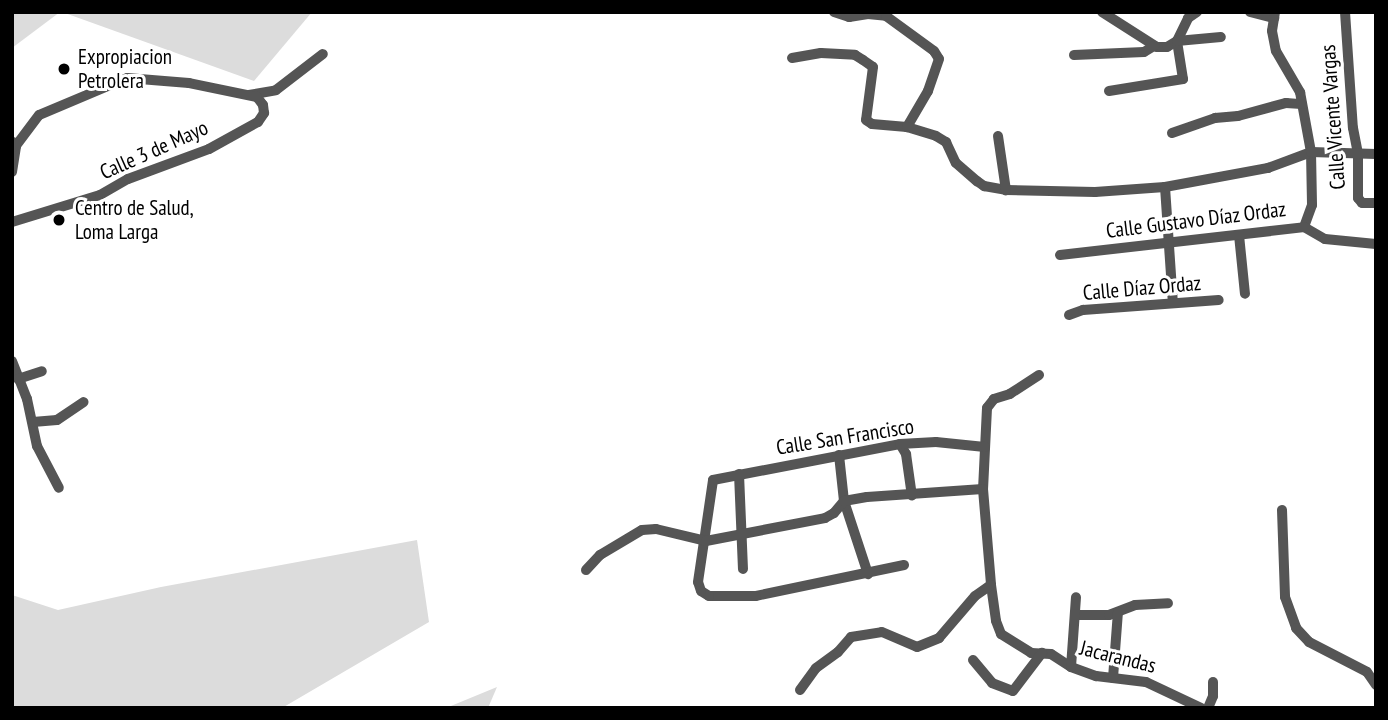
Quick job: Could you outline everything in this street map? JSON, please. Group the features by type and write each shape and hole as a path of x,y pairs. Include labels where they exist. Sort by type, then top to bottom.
{"street":[{"path":"834,12 849,17 868,14 886,16 934,51 939,58 928,91 906,127"},
{"path":"1102,12 1154,46 1167,47 1177,41 1221,37"},
{"path":"1109,91 1183,79 1177,41 1188,18 1197,12"},
{"path":"1250,12 1274,15 1272,31 1276,51 1300,92 1311,152 1311,205 1304,227"},
{"name":"Calle Vicente Vargas","path":"1345,12 1353,128 1358,153 1359,202 1376,203"},
{"path":"1074,55 1144,52 1154,46"},
{"path":"792,58 832,53 855,55 873,67 866,120 872,124 906,127 936,136 946,142 956,163 977,181 985,186 1006,190 1094,192 1165,187 1268,168 1311,152 1376,153"},
{"path":"12,172 14,144 39,115 127,78 188,83 248,95 275,90 323,54"},
{"name":"Calle 3 de Mayo","path":"12,222 100,195 128,179 208,149 258,122 264,113 257,97 248,95"},
{"path":"1172,133 1215,118 1286,103 1302,104"},
{"path":"998,136 1006,190"},
{"path":"1165,187 1173,303"},
{"name":"Calle Gustavo Díaz Ordaz","path":"1060,255 1304,227 1325,239 1376,244"},
{"path":"1240,235 1245,294"},
{"name":"Calle Díaz Ordaz","path":"1069,315 1083,310 1219,300"},
{"path":"12,361 33,422 37,446 59,488"},
{"path":"18,379 42,371"},
{"path":"800,690 816,668 851,637 882,632 917,647 939,638 975,596 991,585 982,489 989,404 1039,375"},
{"path":"33,422 57,420 84,402"},
{"name":"Calle San Francisco","path":"706,541 713,480 900,444 936,442 985,447"},
{"path":"900,444 906,454 912,496"},
{"path":"839,455 844,501 868,574"},
{"path":"739,474 743,569"},
{"path":"586,570 600,555 642,530 656,529 706,541 825,518 834,513 844,501 982,489"},
{"path":"1282,510 1285,597 1296,628 1309,642 1367,672 1376,685"},
{"path":"706,541 698,582 701,591 709,596 756,596 904,565"},
{"name":"Jacarandas","path":"991,585 996,621 1001,634 1010,642 1031,653 1051,654 1071,667 1113,678 1146,682 1201,708"},
{"path":"1071,667 1076,597"},
{"path":"1075,615 1109,615 1135,605 1168,603"},
{"path":"1113,678 1118,612"},
{"path":"973,660 992,683 1013,691 1042,653"},
{"path":"1208,708 1213,696 1213,682"}],"shaded area":[{"path":"12,12 60,12 12,48"},
{"path":"62,12 312,12 254,81"},
{"path":"417,540 429,622 282,708 12,708 12,595 58,610 161,587"},
{"path":"497,687 488,708 446,708"}],"place":[{"name":"Expropiacion Petrolera","path":"64,69"},
{"name":"Centro de Salud, Loma Larga","path":"59,220"}]}
